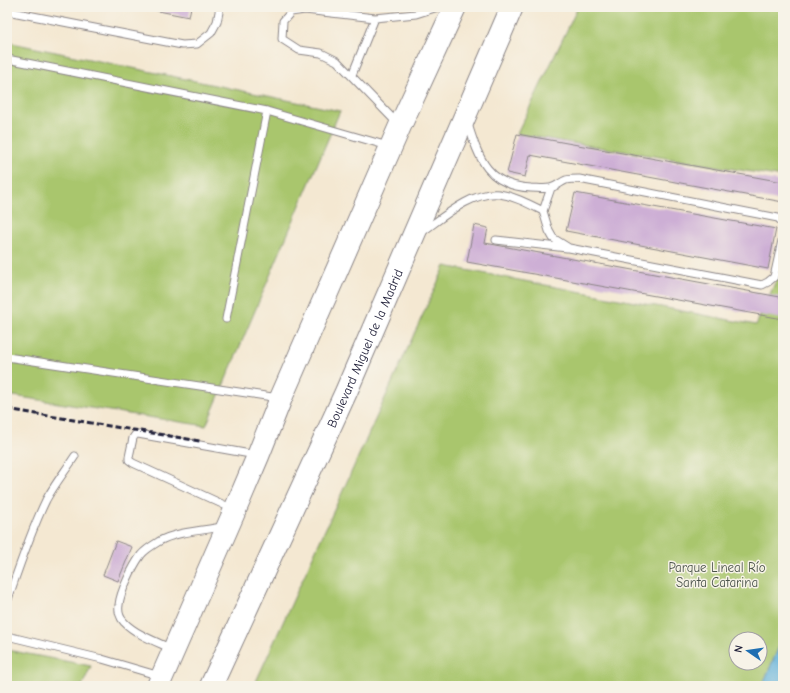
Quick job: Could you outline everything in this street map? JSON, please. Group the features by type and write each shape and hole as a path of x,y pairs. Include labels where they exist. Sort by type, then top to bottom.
{"highway":[{"path":"160,681 391,146 455,7"},
{"name":"Boulevard Miguel de la Madrid","path":"211,686 346,392 512,7"}],"lane":[{"path":"7,12 182,45 197,44 211,33 217,22 220,7"},
{"path":"400,126 337,61 321,53 299,50 282,39 283,21 291,12 305,10 375,18 416,14 438,7"},
{"path":"352,75 375,18"},
{"path":"7,60 267,111 391,146"},
{"path":"226,319 267,111"},
{"path":"465,114 475,146 482,160 495,177 514,186 524,188 551,188 566,180 579,179 778,218 783,224"},
{"path":"551,188 543,210 545,222 553,238 569,248"},
{"path":"411,241 454,209 474,198 485,195 497,194 510,196 543,210"},
{"path":"496,240 569,248 762,285 774,277 783,236"},
{"path":"7,357 281,398"},
{"path":"231,518 129,460 133,438 138,434 258,456"},
{"path":"7,602 25,549 47,499 75,456"},
{"path":"173,649 143,636 123,621 119,612 119,604 130,574 142,554 159,541 231,518"},
{"path":"7,636 102,659 160,681"}],"green space":[{"path":"578,7 783,7 783,177 517,134"},
{"path":"7,42 340,111 206,426 7,395"},
{"name":"Parque Lineal Río Santa Catarina","path":"783,265 783,686 254,686 445,266 756,325"},
{"path":"7,650 91,666 82,686 7,686"}],"water":[{"path":"783,637 783,686 762,686"}],"building":[{"path":"143,7 191,7 189,17"},
{"path":"517,134 783,182 783,202 530,155 525,177 507,173"},
{"path":"575,193 776,229 768,269 566,231"},
{"path":"474,225 488,228 485,243 780,297 783,289 783,319 467,262"},
{"path":"116,541 132,547 118,581 103,575"}],"railway":[{"path":"7,409 200,441"}]}
